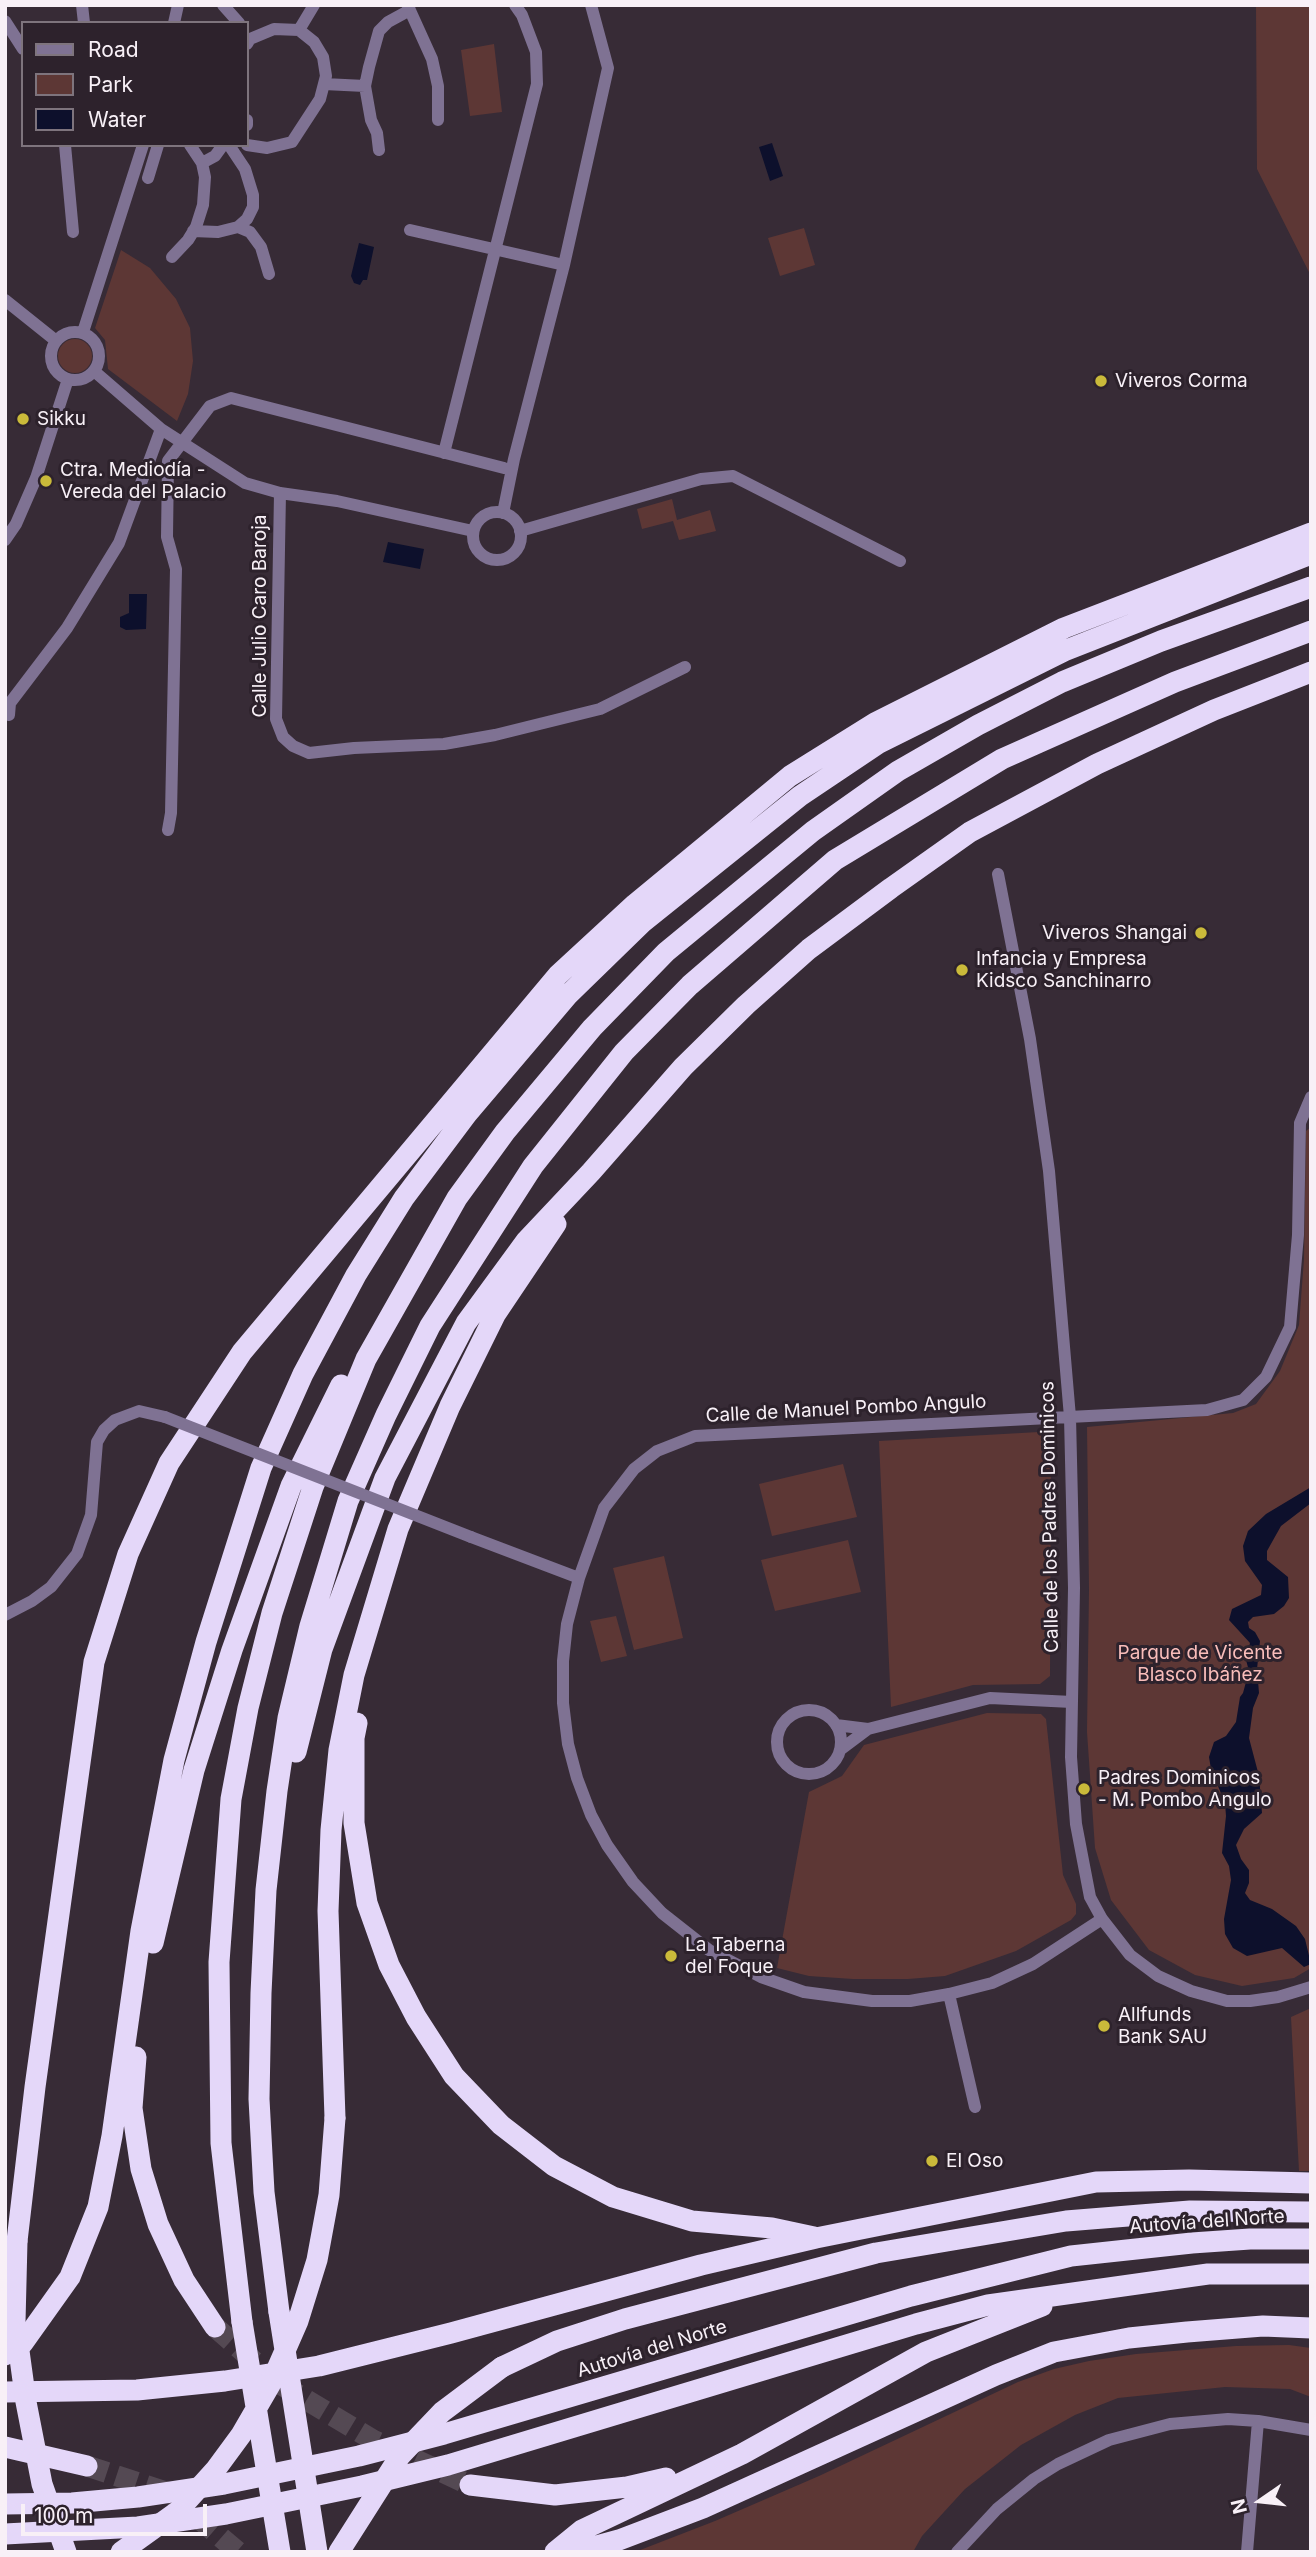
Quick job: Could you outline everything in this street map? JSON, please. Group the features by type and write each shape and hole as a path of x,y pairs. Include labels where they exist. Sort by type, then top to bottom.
{"highway":[{"path":"66,2552 42,2484 26,2402 15,2322 18,2241 35,2087 94,1662 128,1554 169,1463 242,1352 558,975 635,904 790,776 875,723 1064,628 1311,533"},
{"path":"5,2355 23,2343 70,2277 98,2207 112,2136 141,1931 174,1760 206,1642 261,1468 309,1363 356,1275 404,1198 467,1114 568,995 643,922 800,796 879,743 1064,651 1311,554"},
{"path":"280,2552 242,2322 221,2143 219,1962 231,1799 248,1708 272,1613 313,1487 366,1359 457,1198 505,1132 592,1028 666,952 813,831 898,771 978,725 1062,682 1161,641 1311,587"},
{"path":"317,2552 279,2312 264,2192 259,2099 267,1890 288,1718 310,1626 348,1501 430,1326 533,1166 624,1052 690,985 835,860 1002,759 1175,682 1311,631"},
{"path":"267,1890 278,1869 297,1741 322,1649 385,1478 466,1322 526,1241 683,1067 755,997 809,949 891,888 970,832 1109,759 1214,710 1311,672"},
{"path":"121,2552 140,2541 178,2511 241,2435 270,2385 298,2321 317,2260 329,2194 335,2118 328,1911 331,1830 344,1725 354,1675 398,1528 450,1406 495,1315 591,1172"},
{"path":"215,2327 179,2269 158,2224 141,2169 132,2108 137,2033 154,1936 194,1770 232,1650 291,1486 348,1371 366,1359"},
{"path":"375,1601 354,1738 354,1823 367,1902 389,1965 416,2017 454,2076 500,2125 543,2158 613,2197 692,2221 772,2228 817,2238"},
{"path":"5,2392 137,2390 225,2381 319,2366 701,2265 817,2238 1096,2182 1189,2180 1311,2183"},
{"path":"339,2552 400,2456 442,2412 502,2367 557,2342 625,2319 876,2253 1066,2221 1190,2211 1311,2212"},
{"name":"Autovía del Norte","path":"5,2504 72,2503 138,2497 224,2484 359,2456 443,2434 911,2296 1072,2256 1204,2242 1311,2239"},
{"path":"5,2534 138,2528 226,2514 362,2486 448,2465 916,2324 988,2305 1208,2274 1311,2274"},
{"path":"555,2552 582,2530 637,2501 742,2454 926,2352 1082,2291"},
{"path":"1263,2326 1290,2337 1311,2339"},
{"path":"575,2552 619,2540 703,2508 1054,2351 1129,2338 1263,2326 1311,2328"},
{"path":"5,2447 87,2466"},
{"path":"470,2485 555,2495 627,2487 683,2474 742,2454"}],"street":[{"path":"223,5 237,21"},
{"path":"299,30 314,5"},
{"path":"444,453 537,84 536,52 522,15 515,5"},
{"path":"503,513 514,459 564,265 608,68 591,5"},
{"path":"379,150 365,86 379,31 409,8 432,59 438,86 439,120"},
{"path":"5,21 21,46"},
{"path":"248,39 274,29 299,30 314,42 323,57 326,76 315,109 292,142 267,148 248,145"},
{"path":"324,84 365,86"},
{"path":"65,147 73,232"},
{"path":"83,332 142,147"},
{"path":"148,178 158,147"},
{"path":"172,257 193,231 203,205 205,177 202,163 191,147"},
{"path":"202,163 215,156 222,147"},
{"path":"193,231 218,232 238,227 247,219 253,207 253,195 245,169 230,147"},
{"path":"238,227 250,232 261,247 269,274"},
{"path":"410,230 564,265"},
{"path":"5,300 55,340"},
{"path":"73,331 83,332 97,345 98,363 87,377 68,379 53,368 50,358 55,340 73,331"},
{"name":"Calle Julio Caro Baroja","path":"94,371 161,429 245,483 280,493 337,501 473,531"},
{"path":"5,540 16,524 36,478 68,379"},
{"path":"168,830 171,813 176,569 167,537 169,461 210,406 231,398 504,468"},
{"path":"9,715 10,703 67,628 119,543 161,429"},
{"path":"520,531 701,479 733,476 900,561"},
{"name":"Calle Julio Caro Baroja","path":"280,493 276,719 284,737 293,746 309,753 444,744 495,736 600,709 685,667"},
{"path":"494,512 514,519 520,531 516,551 497,560 487,558 478,551 474,542 473,531 477,522 484,515 494,512"},
{"name":"Calle de los Padres Dominicos","path":"998,874 1030,1039 1047,1159 1070,1417 1074,1588 1071,1757 1076,1824 1090,1897 1102,1919 1130,1955 1158,1976 1200,1994 1227,2001 1250,2001 1278,1997 1311,1987"},
{"name":"Calle de Manuel Pombo Angulo","path":"1102,1919 1033,1964 992,1983 910,2001 872,2001 804,1992 761,1977 709,1950 662,1913 633,1882 607,1845 591,1815 568,1744 562,1661 567,1623 579,1578 604,1508 634,1469 657,1451 695,1436 1207,1410 1243,1400 1266,1377 1290,1327 1298,1235 1300,1123 1311,1097"},
{"path":"5,1615 51,1587 77,1554 91,1515 97,1442 114,1420 139,1411 165,1417 579,1578"},
{"path":"836,1725 868,1729 990,1698 1072,1702"},
{"path":"840,1750 840,1735 836,1725 829,1717 817,1711 803,1711 791,1716 782,1725 777,1738 778,1751 785,1763 795,1771 807,1774 820,1772 831,1765 840,1750 868,1729"},
{"path":"949,1994 975,2107"},
{"path":"957,2552 976,2529 1014,2494 1058,2464 1138,2431 1170,2424 1228,2419 1311,2430"},
{"path":"1247,2552 1258,2421"}],"green space":[{"path":"1256,5 1311,5 1311,276 1257,169"},
{"path":"494,44 502,112 470,116 461,50"},
{"path":"804,228 815,265 780,276 768,238"},
{"path":"121,250 150,268 176,299 190,328 193,361 188,394 177,421 108,369 105,340 95,328"},
{"path":"75,339 87,344 92,356 87,368 75,373 63,368 58,356 63,344"},
{"path":"672,499 677,520 710,510 716,531 679,540 673,521 642,529 637,509"},
{"name":"Parque de Vicente Blasco Ibáñez","path":"1311,1127 1311,1968 1294,1978 1242,1986 1195,1975 1149,1950 1111,1900 1095,1848 1087,1732 1087,1427 1233,1413 1256,1404 1280,1371 1299,1325 1304,1259 1306,1131"},
{"path":"1039,1432 1051,1438 1050,1676 1040,1684 973,1685 891,1707 879,1441"},
{"path":"843,1464 857,1517 772,1536 759,1484"},
{"path":"848,1540 861,1592 775,1611 761,1560"},
{"path":"664,1556 683,1638 634,1650 613,1568"},
{"path":"616,1616 627,1656 601,1662 590,1621"},
{"path":"987,1713 1041,1714 1046,1719 1063,1875 1076,1904 1076,1914 1071,1920 1016,1951 945,1976 853,1979 809,1976 777,1968 809,1792 842,1776 864,1745"},
{"path":"1311,2008 1311,2171 1299,2171 1291,2017"},
{"path":"1289,2345 1311,2348 1311,2397 1290,2389 1225,2387 1118,2398 1075,2415 1021,2445 965,2489 922,2536 913,2552 635,2552 819,2476 1018,2382 1054,2369 1136,2354 1236,2346"}],"water":[{"path":"772,143 783,176 770,181 759,147"},
{"path":"359,243 374,247 367,280 363,280 360,285 354,283 351,276"},
{"path":"388,542 424,549 420,569 383,562"},
{"path":"129,594 147,594 146,629 126,630 120,627 120,617 129,613"},
{"path":"1311,1487 1311,1503 1281,1526 1267,1551 1267,1560 1288,1577 1289,1598 1274,1614 1253,1617 1248,1622 1249,1628 1260,1641 1257,1669 1259,1693 1253,1708 1249,1738 1259,1776 1262,1813 1244,1829 1236,1845 1249,1870 1249,1883 1245,1893 1250,1900 1272,1909 1296,1926 1305,1939 1311,1964 1304,1967 1282,1948 1247,1956 1233,1948 1225,1934 1224,1919 1231,1880 1229,1866 1222,1853 1225,1803 1209,1757 1214,1742 1226,1736 1236,1722 1240,1697 1249,1671 1246,1660 1250,1643 1229,1620 1232,1609 1261,1595 1262,1585 1245,1561 1243,1546 1248,1531 1266,1514"}],"tunnel":[{"path":"215,2327 256,2363"},
{"path":"280,2384 373,2440 470,2485"},
{"path":"87,2466 169,2493 238,2552"}],"place":[{"name":"Viveros Corma","path":"1101,381"},
{"name":"Sikku","path":"23,419"},
{"name":"Ctra. Mediodía - Vereda del Palacio","path":"46,481"},
{"name":"Viveros Shangai","path":"1201,933"},
{"name":"Infancia y Empresa Kidsco Sanchinarro","path":"962,970"},
{"name":"Padres Dominicos - M. Pombo Angulo","path":"1084,1789"},
{"name":"La Taberna del Foque","path":"671,1956"},
{"name":"Allfunds Bank SAU","path":"1104,2026"},
{"name":"El Oso","path":"932,2161"}]}
